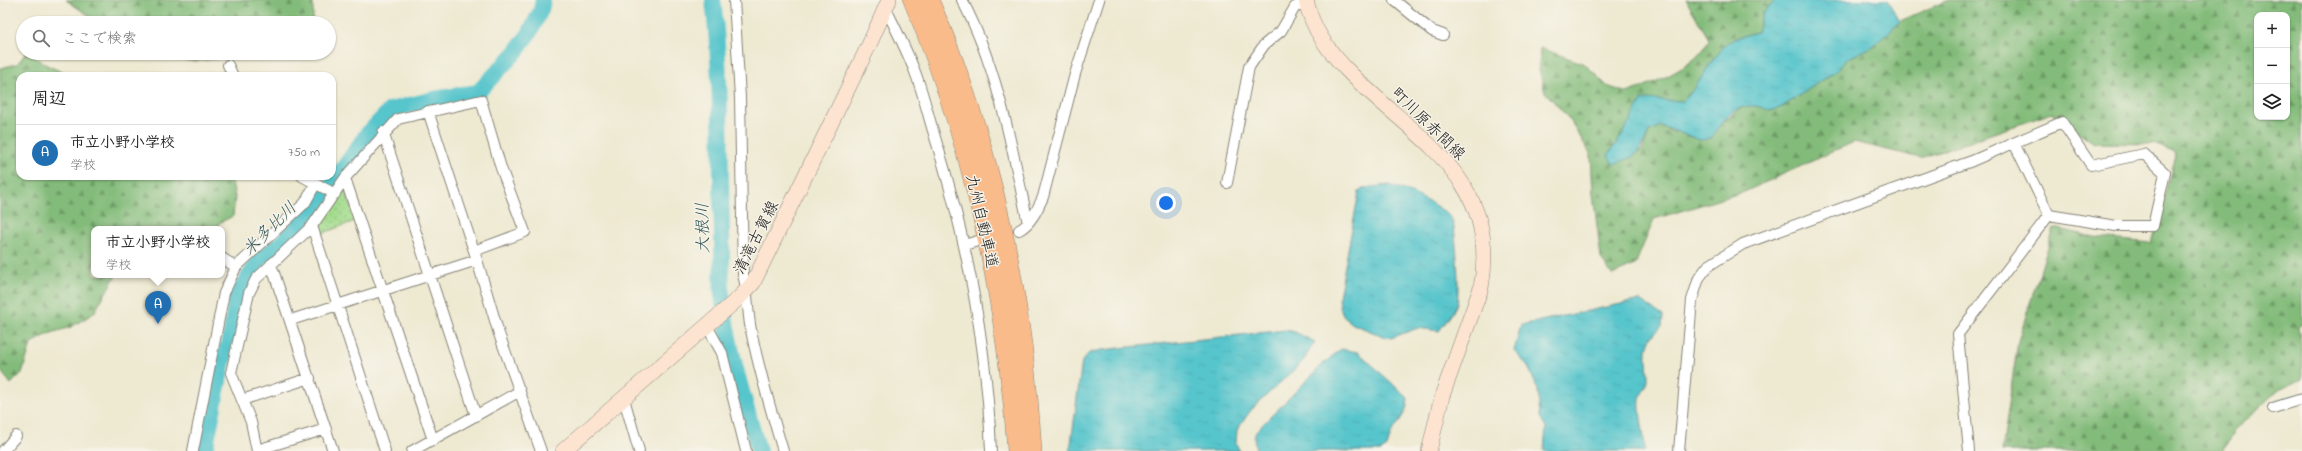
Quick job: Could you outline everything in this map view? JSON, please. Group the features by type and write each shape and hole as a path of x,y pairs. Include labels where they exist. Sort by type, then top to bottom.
{"highway":[{"name":"九州自動車道","path":"912,0 942,73 963,139 983,214 999,292 1011,373 1017,451"},
{"name":"九州自動車道","path":"929,0 974,122 996,200 1013,285 1025,365 1032,451"}],"main road":[{"name":"町川原赤間線","path":"1306,1 1311,19 1329,49 1363,86 1441,156 1462,181 1477,210 1484,242 1484,273 1481,288 1442,396 1429,451"},
{"name":"清滝古賀線","path":"566,450 744,294 760,272 869,45 887,3"}],"street":[{"path":"734,0 740,97 744,294 759,369 783,451"},
{"path":"962,0 976,26 993,80 1015,161 1028,223"},
{"path":"1020,230 1028,223 1038,209 1050,176 1075,74 1099,0"},
{"path":"1394,0 1432,31 1443,35"},
{"path":"1227,183 1249,67 1264,45 1281,31 1295,7 1306,1"},
{"path":"887,3 914,69 948,179 964,245 981,340 990,416 991,451"},
{"path":"228,65 231,72"},
{"path":"291,320 430,275 525,232 502,168 481,100 398,119 384,132 345,178 312,226 256,279 249,293 231,373 251,422 257,451 326,429"},
{"path":"428,111 476,255 499,334 541,451"},
{"path":"1679,451 1692,300 1699,278 1708,266 1743,244 1972,161 2062,122 2091,165 2144,154 2165,173 2152,226 2116,226 2049,215"},
{"path":"384,132 476,416"},
{"path":"2014,143 2049,215"},
{"path":"345,178 384,290 433,440"},
{"path":"310,180 335,194"},
{"path":"193,451 224,293 236,267 305,203 316,183"},
{"path":"1969,451 1958,334 2049,215"},
{"path":"312,226 385,451"},
{"path":"964,245 978,241"},
{"path":"225,260 236,267"},
{"path":"271,264 334,451"},
{"path":"707,326 722,353 746,451"},
{"path":"242,400 310,378"},
{"path":"412,451 520,391"},
{"path":"624,399 639,451"},
{"path":"2273,408 2302,399"},
{"path":"3,451 16,436"}],"green space":[{"path":"66,0 313,0 313,16 90,16"},
{"path":"1686,0 1775,0 1763,13 1757,32 1736,38 1728,43 1714,58 1696,86 1683,101 1643,100 1608,155 1629,159 1643,149 1649,131 1661,126 1673,132 1719,125 1745,105 1760,105 1770,111 1782,107 1839,69 1844,60 1869,48 1900,21 1948,0 2302,0 2302,324 2298,327 2302,350 2302,379 2278,390 2234,431 2223,451 2002,451 2018,341 2054,228 2099,238 2152,243 2176,152 2153,144 2094,143 2052,113 1921,158 1854,142 1744,192 1654,219 1635,265 1612,275 1601,258 1593,194 1591,155 1570,120 1545,92 1539,69 1540,48 1585,64 1607,86 1627,93 1662,79 1686,65 1704,49 1709,39"},
{"path":"20,60 38,60 62,72 16,72 16,180 232,180 235,197 233,216 219,223 218,226 91,226 91,278 114,278 94,313 71,327 48,334 31,344 22,373 11,384 0,370 0,68 17,64"},
{"path":"173,60 206,60 197,61"},
{"path":"343,186 357,220 318,235 316,228"}],"water":[{"path":"1775,0 1887,0 1900,21 1885,36 1869,48 1848,58 1839,69 1782,107 1770,111 1761,107 1743,107 1729,115 1722,122 1712,138 1700,140 1661,126 1649,131 1637,153 1627,159 1613,164 1608,155 1622,135 1643,99 1683,101 1696,86 1714,58 1728,43 1736,38 1757,32 1763,13"},
{"path":"1389,185 1404,190 1433,204 1441,209 1452,220 1456,247 1458,297 1454,310 1439,331 1418,328 1391,338 1353,324 1344,317 1340,307 1339,297 1359,192 1364,188"},
{"path":"1640,300 1663,316 1662,327 1655,333 1648,344 1648,382 1640,399 1645,451 1544,451 1546,427 1540,417 1538,390 1528,366 1514,351 1521,325"},
{"path":"1286,330 1295,332 1315,342 1303,361 1251,410 1237,430 1236,442 1239,451 1070,451 1082,361 1089,353 1102,350"},
{"path":"1341,349 1358,352 1408,398 1404,414 1391,434 1387,447 1381,451 1256,451 1254,437 1257,430 1323,364"}],"waterway":[{"name":"米多比川","path":"336,178 367,134 390,110 434,99 478,92 516,52 530,32 541,10 543,0"},
{"name":"大根川","path":"713,0 719,87 722,295 732,354 759,451"},
{"name":"米多比川","path":"205,451 222,366 231,333 236,297 260,259 281,243 315,208 335,180"},
{"path":"2277,401 2302,394"}],"place":[{"name":"市立小野小学校","path":"158,324"}]}
